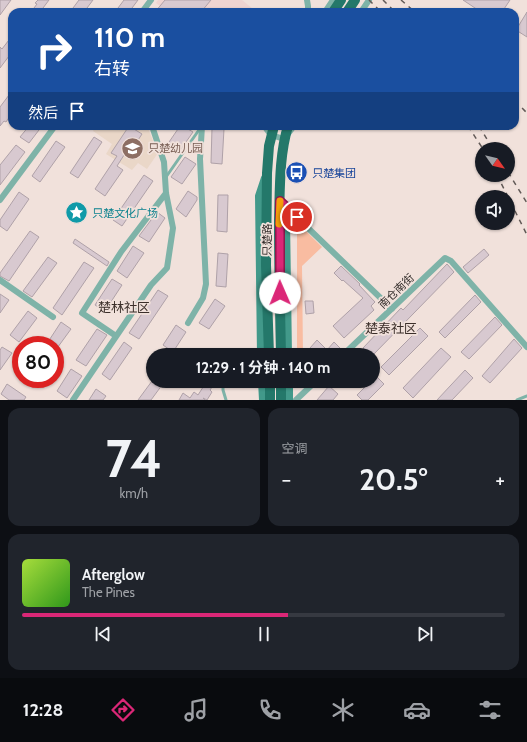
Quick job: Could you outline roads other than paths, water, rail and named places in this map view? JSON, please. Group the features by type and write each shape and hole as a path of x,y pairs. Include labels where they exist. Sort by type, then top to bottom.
{"highway":[{"name":"只楚路","path":"269,348 266,265 267,173 272,130"},
{"name":"只楚路","path":"280,348 280,173 284,139 287,130"},
{"path":"270,388 270,400"},
{"path":"281,388 281,400"}],"main road":[{"path":"261,348 259,196 267,173"},
{"path":"280,201 286,220 288,348"},
{"path":"262,388 263,400"},
{"path":"289,388 289,400"}],"street":[{"path":"0,200 52,130"},
{"path":"73,400 151,285 167,268 173,228 166,193 164,162 153,130"},
{"path":"188,323 204,298 206,284 200,159 202,130"},
{"path":"273,130 284,139 291,130"},
{"path":"116,336 82,313 121,252 166,193"},
{"path":"280,201 392,309"},
{"name":"南仓南街","path":"350,348 445,258 451,261 527,347"},
{"path":"0,280 53,317"},
{"path":"296,400 309,388"}],"lane":[{"path":"165,178 199,130"},
{"path":"225,388 226,400"},
{"path":"517,400 527,396"}],"railway":[{"path":"369,0 377,8"},
{"path":"383,0 391,8"},
{"path":"401,0 410,8"},
{"path":"519,105 527,113"},
{"path":"471,130 478,142"},
{"path":"481,130 489,142"},
{"path":"500,182 527,235"},
{"path":"514,182 527,203"}],"place":[{"name":"只楚幼儿园","path":"133,148"},
{"name":"只楚集团","path":"297,173"},
{"name":"只楚文化广场","path":"77,213"}],"district":[{"name":"楚林社区","path":"124,307"},
{"name":"楚泰社区","path":"391,328"}]}
